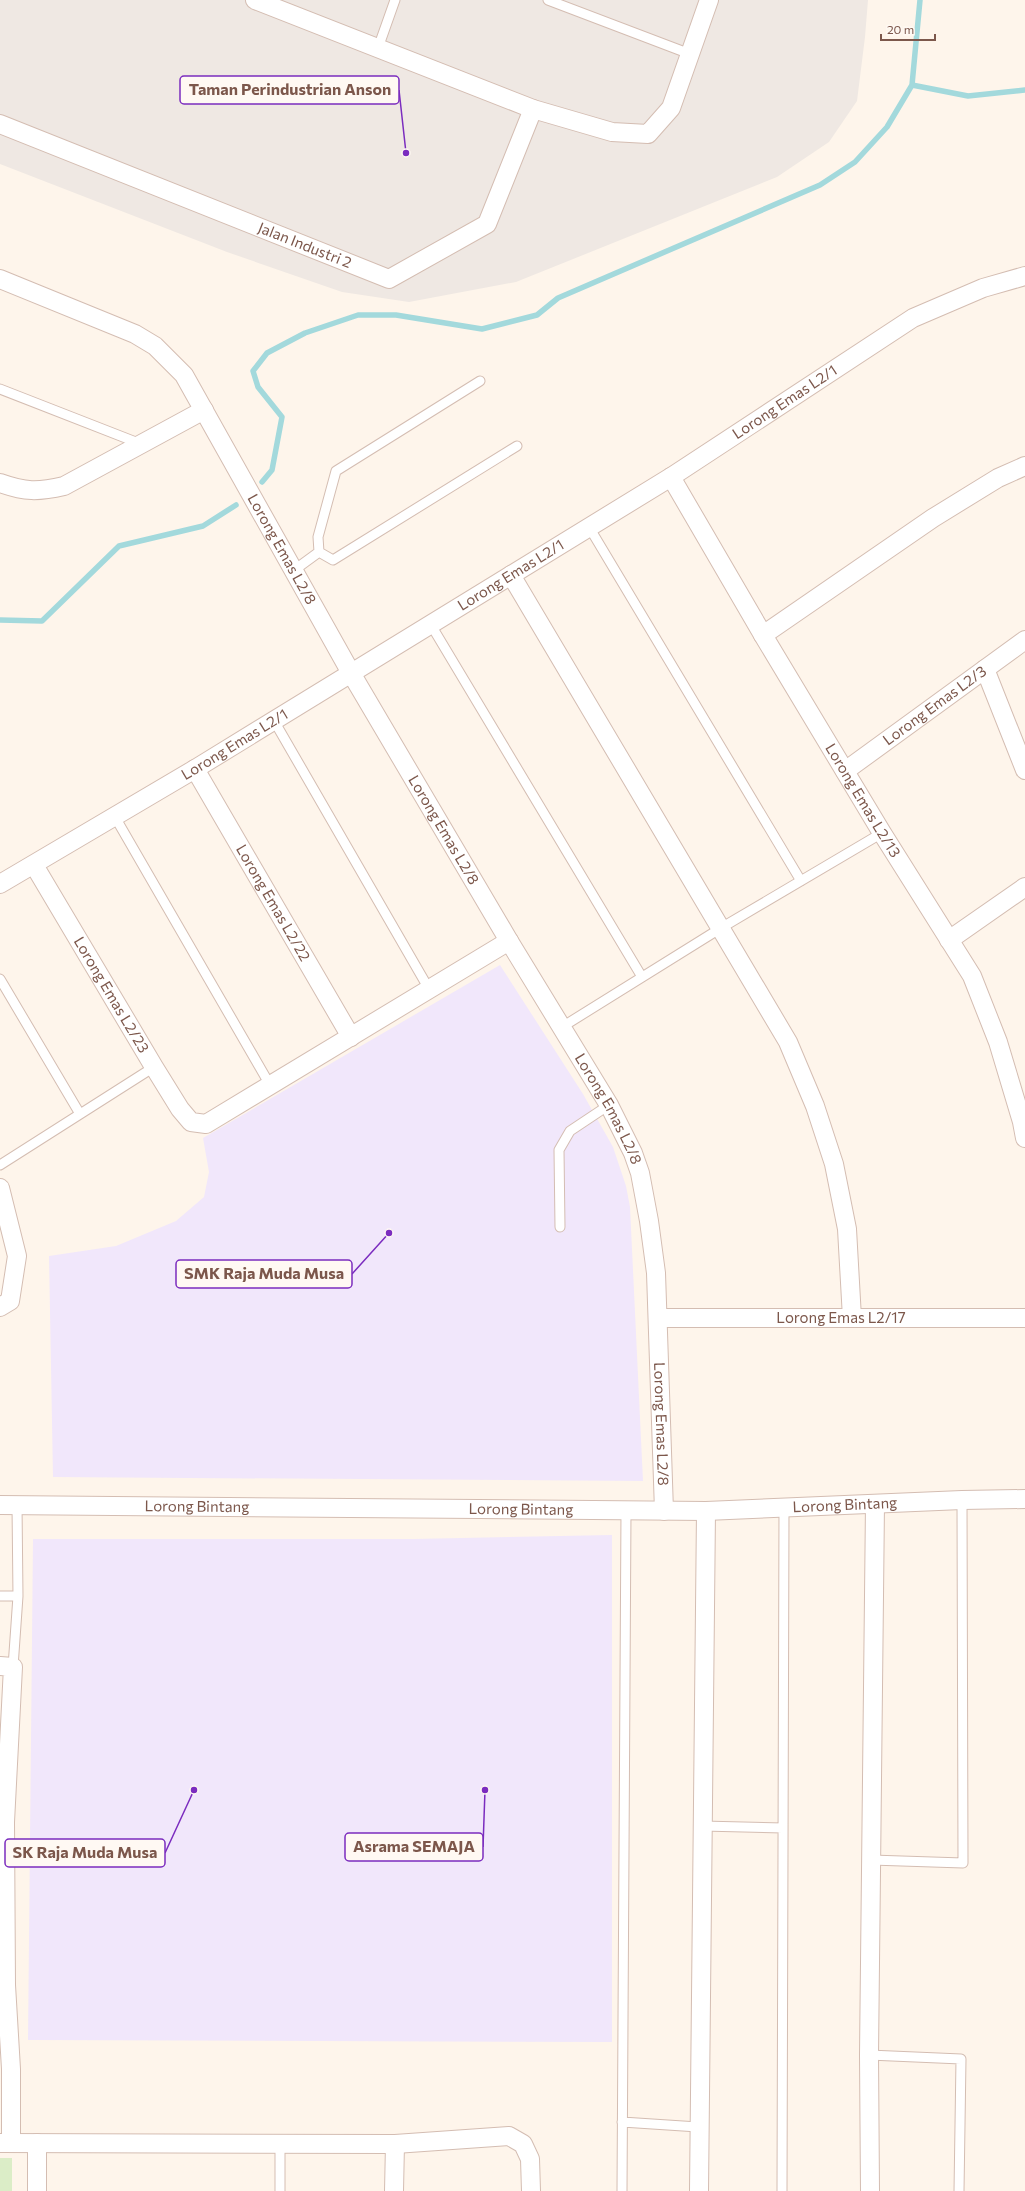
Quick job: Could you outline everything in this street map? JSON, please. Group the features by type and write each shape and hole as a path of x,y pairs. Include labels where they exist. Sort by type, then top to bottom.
{"street":[{"path":"255,0 533,109 612,132 648,134 671,108 709,0"},
{"name":"Jalan Industri 2","path":"0,124 388,279 487,224 533,109"},
{"name":"Lorong Emas L2/1","path":"0,884 115,817 671,477 913,318 983,288 1025,276"},
{"name":"Lorong Emas L2/8","path":"0,279 135,334 155,346 184,375 351,673 509,941 609,1105 627,1141 640,1173 656,1273 664,1511"},
{"path":"0,483 14,488 40,492 64,486 204,410"},
{"path":"763,635 933,518 998,478 1025,466"},
{"name":"Lorong Emas L2/13","path":"671,477 763,635 882,833 972,976 998,1042 1024,1126"},
{"path":"511,575 788,1042 815,1106 834,1164 847,1228 852,1318"},
{"name":"Lorong Emas L2/3","path":"845,770 1025,640"},
{"path":"985,669 1025,770"},
{"name":"Lorong Emas L2/22","path":"195,768 351,1037"},
{"name":"Lorong Emas L2/23","path":"34,865 154,1067 180,1109 191,1122 206,1124 270,1085"},
{"path":"949,940 1025,887"},
{"path":"270,1085 509,941"},
{"path":"0,1188 17,1256 10,1301 0,1307"},
{"name":"Lorong Emas L2/17","path":"658,1318 1025,1318"},
{"name":"Lorong Bintang","path":"8,1505 706,1511 962,1500 1025,1499"},
{"path":"870,2191 869,2055 875,1504"},
{"path":"699,2191 698,2127 706,1511"},
{"path":"6,1666 2,1822 6,2143 395,2144 509,2136 523,2144 530,2159 531,2191"},
{"path":"37,2143 37,2191"},
{"path":"394,2191 395,2144"}],"lane":[{"path":"378,48 395,0"},
{"path":"548,0 690,54"},
{"path":"319,552 318,537 336,471 480,381"},
{"path":"0,389 142,444"},
{"path":"319,552 333,560 517,446"},
{"path":"588,527 801,881"},
{"path":"293,571 319,552"},
{"path":"430,625 642,977"},
{"path":"273,719 429,989"},
{"path":"115,817 270,1085"},
{"path":"562,1027 721,928 882,833"},
{"path":"0,979 80,1114"},
{"path":"0,1165 154,1067"},
{"path":"560,1227 559,1150 570,1131 609,1105"},
{"path":"871,1860 962,1863 962,1500"},
{"path":"6,1666 18,1596 8,1505"},
{"path":"782,2191 784,1508"},
{"path":"622,2191 626,1511"},
{"path":"0,1596 18,1596"},
{"path":"702,1826 783,1828"},
{"path":"869,2055 961,2059 959,2191"},
{"path":"622,2122 698,2127"},
{"path":"280,2144 280,2191"}],"shaded area":[{"path":"0,0 868,0 857,101 829,142 777,177 516,282 409,302 342,292 227,252 0,164"},
{"path":"500,965 583,1094 613,1147 626,1186 630,1207 643,1481 53,1477 49,1256 116,1246 176,1221 204,1197 209,1172 203,1138"},
{"path":"612,1535 612,2042 28,2040 33,1539 413,1539"}],"green space":[{"path":"0,2158 12,2158 12,2191 0,2191"}],"waterway":[{"path":"262,482 272,470 282,417 258,387 253,371 267,353 305,333 358,315 396,315 482,329 537,315 558,298 820,185 855,162 887,127 912,85 920,0"},
{"path":"912,85 968,96 1025,90"},
{"path":"0,620 42,621 119,546 203,526 236,505"}],"place":[{"name":"Taman Perindustrian Anson","path":"406,153"},
{"name":"SMK Raja Muda Musa","path":"389,1233"},
{"name":"SK Raja Muda Musa","path":"194,1790"},
{"name":"Asrama SEMAJA","path":"485,1790"}]}
